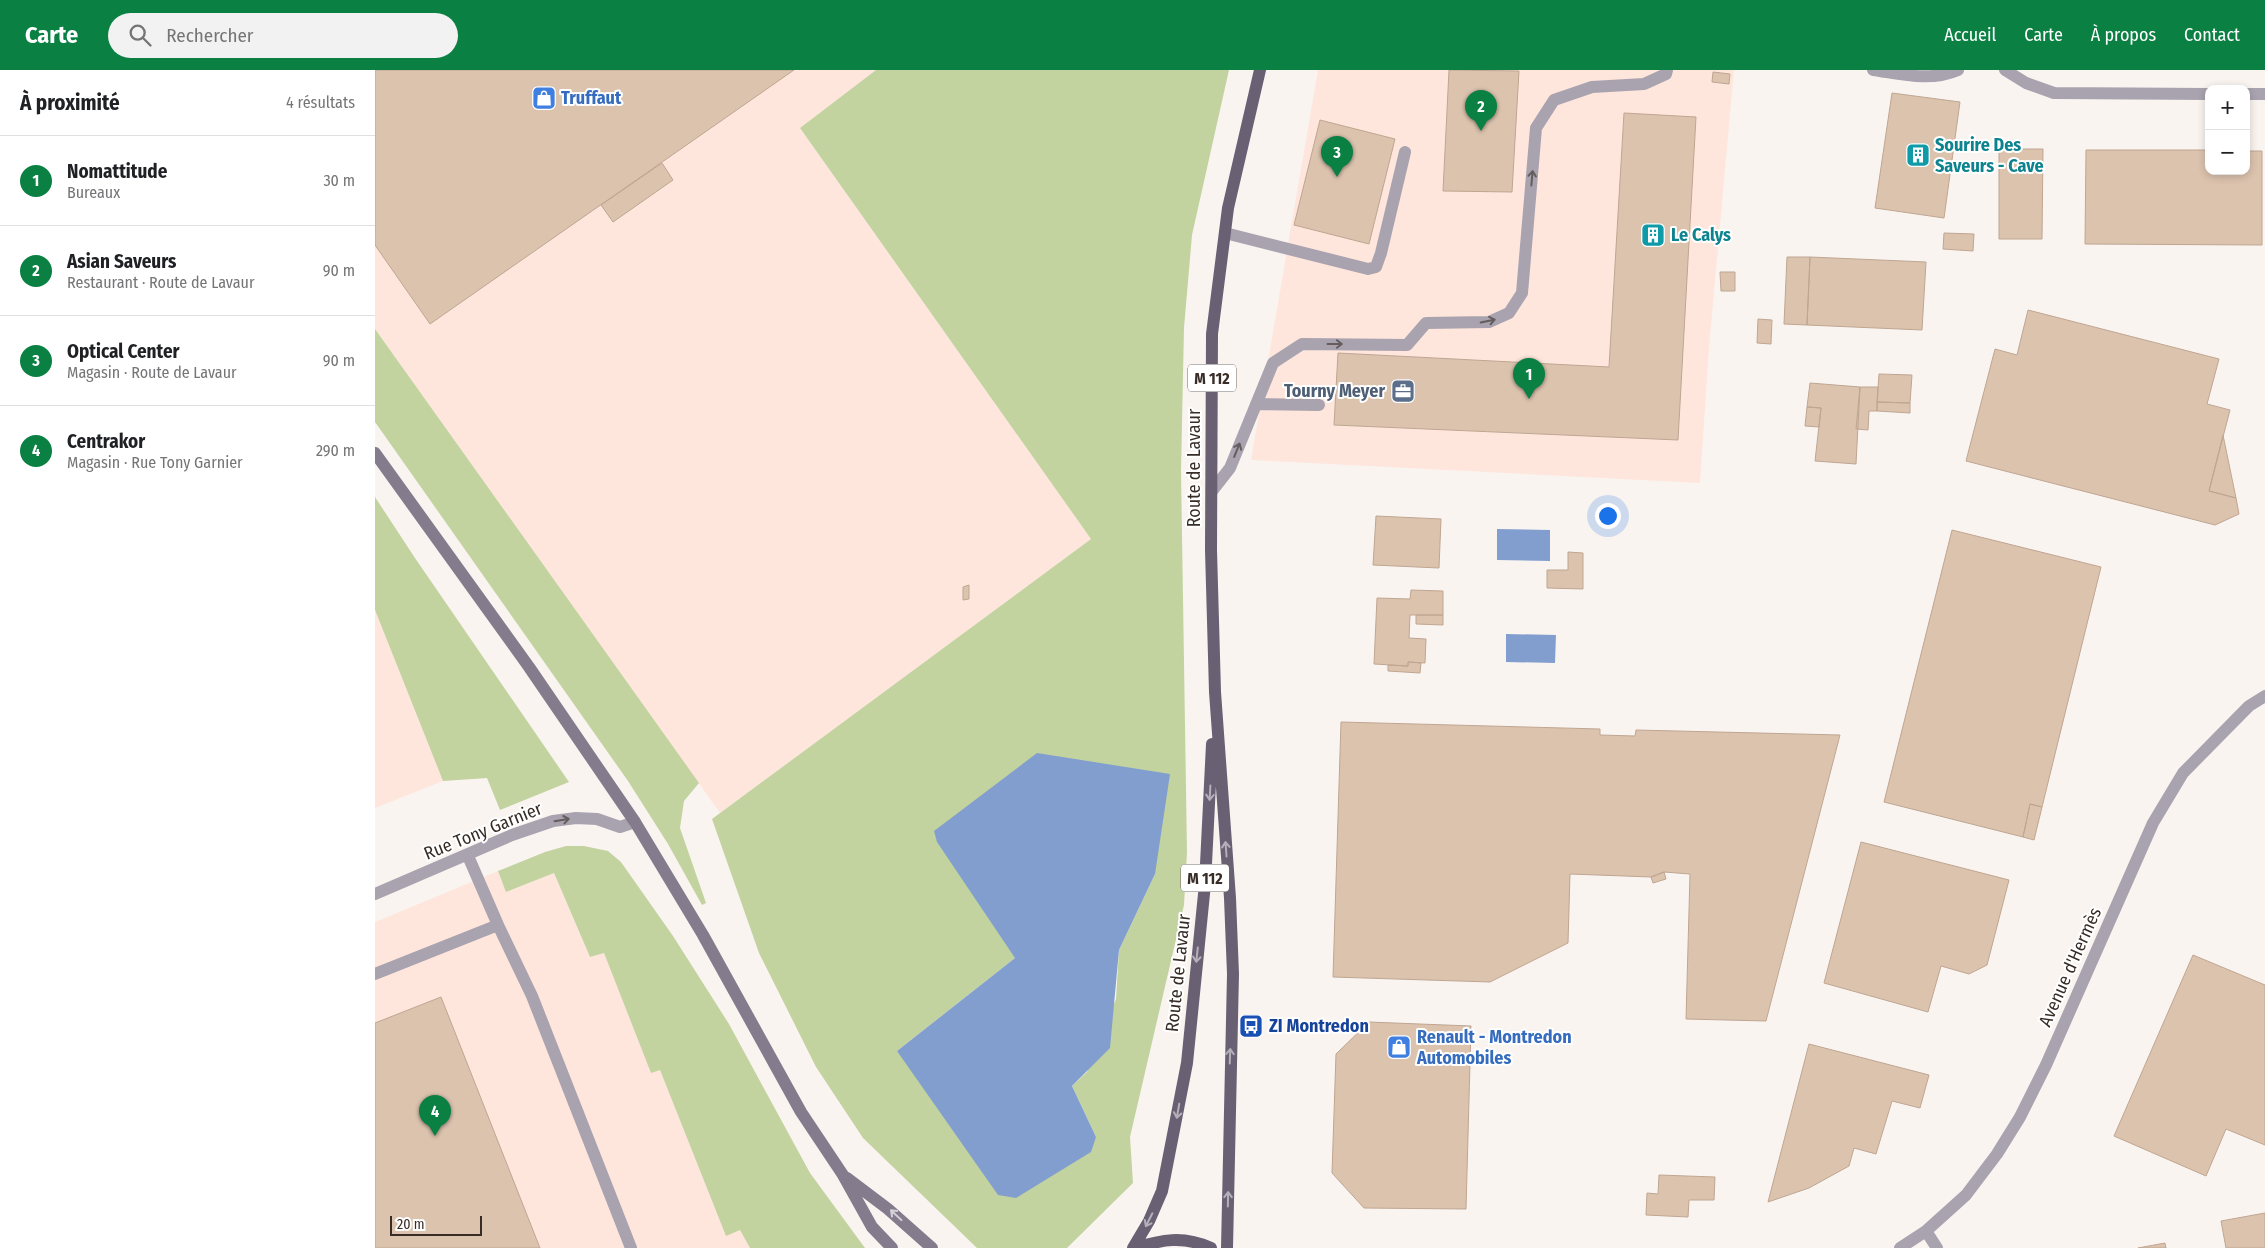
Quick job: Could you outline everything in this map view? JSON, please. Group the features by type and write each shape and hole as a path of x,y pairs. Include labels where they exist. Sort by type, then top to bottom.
{"main road":[{"name":"Route de Lavaur","path":"1227,1248 1233,974 1230,898 1215,692 1212,491 1213,334 1228,208 1260,70"},
{"name":"Route de Lavaur","path":"1133,1248 1149,1221 1162,1191 1187,1063 1205,884 1215,692"},
{"path":"1133,1248 1165,1240 1197,1242 1211,1248"}],"street":[{"path":"1212,491 1230,468 1273,362 1302,344 1407,345 1426,323 1489,322 1509,313 1522,293 1536,128 1554,100 1592,87 1644,84 1666,74 1667,70"},
{"path":"1873,70 1920,77 1951,73 1957,70"},
{"path":"2005,70 2026,83 2054,93 2205,94"},
{"path":"2250,94 2265,94"},
{"path":"1225,233 1368,269 1375,266 1381,253 1405,152"},
{"path":"1256,404 1319,405"},
{"path":"375,453 540,683 635,822 703,935 801,1112 843,1175 872,1226 892,1248"},
{"name":"Avenue d'Hermès","path":"1900,1248 1925,1231 1966,1195 1997,1154 2021,1117 2046,1065 2153,822 2183,773 2249,706 2265,696"},
{"name":"Rue Tony Garnier","path":"375,894 468,856 512,835 553,821 576,818 597,819 620,827 635,822"},
{"path":"468,856 532,996 631,1248"},
{"path":"375,974 499,925"},
{"path":"843,1175 888,1209 932,1248"},
{"path":"1925,1231 1937,1248"}],"shaded area":[{"path":"375,70 876,70 800,128 1091,539 720,813 375,329"},
{"path":"1318,70 1734,70 1709,348 1700,483 1251,460"},
{"path":"375,610 443,781 375,808"},
{"path":"498,871 507,892 554,873 590,957 604,953 651,1072 660,1070 726,1235 740,1230 750,1248 375,1248 375,922"}],"green space":[{"path":"876,70 1229,70 1192,235 1184,328 1181,471 1187,852 1184,905 1130,1137 1133,1183 1067,1248 977,1248 863,1138 816,1067 759,953 712,819 1091,539 800,128","holes":["1155,874 1119,950 1116,999 1087,1072 1072,1086 1096,1137 897,1051 1015,958"]},
{"path":"375,329 699,783 684,801 680,828 706,903 702,905 668,844 628,781 375,422"},
{"path":"375,497 569,782 500,810 487,778 443,781 375,610"},
{"path":"566,846 584,846 608,851 621,862 673,936 729,1024 810,1173 865,1248 750,1248 740,1230 726,1236 660,1070 651,1073 604,953 590,957 554,873 506,892 498,871 545,852"}],"water":[{"path":"1497,529 1550,530 1550,561 1497,560"},
{"path":"1506,634 1556,635 1555,663 1506,662"},
{"path":"1037,753 1170,774 1155,874 1119,950 1110,1048 1072,1086 1096,1137 1091,1152 1016,1198 998,1195 897,1051 1015,958 937,842 934,831"}],"building":[{"path":"375,70 794,70 430,324 375,245"},
{"path":"1449,70 1519,71 1512,192 1443,191"},
{"path":"1713,72 1730,74 1729,84 1712,82"},
{"name":"Sourire Des Saveurs - Cave","path":"1892,93 1960,102 1944,218 1875,208"},
{"name":"Le Calys","path":"1624,113 1696,117 1678,440 1334,425 1338,353 1609,367"},
{"path":"1320,120 1395,139 1369,244 1294,225"},
{"path":"1999,149 2043,149 2042,239 1999,239"},
{"path":"2086,150 2205,150 2205,175 2250,175 2250,151 2262,151 2262,245 2085,244"},
{"path":"662,163 673,180 613,222 601,205"},
{"path":"1944,233 1974,234 1973,251 1943,249"},
{"path":"1787,257 1810,257 1807,325 1784,324"},
{"path":"1810,257 1926,262 1922,330 1807,325"},
{"path":"1720,272 1735,272 1735,291 1721,291"},
{"path":"2028,310 2219,359 2207,404 2230,410 2209,491 2236,498 2239,514 2215,525 1966,461 1995,349 2017,355"},
{"path":"1758,319 1772,320 1771,344 1757,343"},
{"path":"1879,374 1912,375 1910,403 1877,402"},
{"path":"1810,383 1860,387 1856,464 1815,461 1821,408 1807,407"},
{"path":"1860,387 1878,387 1877,411 1869,411 1868,430 1856,429"},
{"path":"1877,402 1910,403 1910,413 1877,411"},
{"path":"1807,407 1821,408 1819,427 1805,426"},
{"path":"2223,435 2236,498 2209,491"},
{"path":"1376,516 1441,519 1439,568 1373,565"},
{"path":"1952,530 2101,567 2042,807 2030,804 2023,837 1884,802"},
{"path":"1568,552 1583,553 1583,589 1547,588 1547,570 1568,570"},
{"path":"969,585 969,599 963,600 963,587"},
{"path":"1411,590 1443,591 1443,615 1410,615 1409,638 1426,639 1425,663 1408,662 1408,666 1374,664 1377,598 1410,599"},
{"path":"1416,615 1443,615 1443,625 1416,624"},
{"path":"1408,662 1421,663 1420,673 1388,671 1388,665 1408,666"},
{"path":"1341,722 1600,729 1600,735 1635,736 1636,730 1840,735 1766,1021 1686,1019 1690,874 1664,872 1651,877 1570,874 1568,943 1490,982 1333,977"},
{"path":"2030,804 2042,807 2034,840 2023,837"},
{"path":"1861,842 2009,880 1987,965 1969,974 1941,966 1928,1012 1824,983"},
{"path":"1664,872 1666,879 1653,883 1651,877"},
{"path":"2193,955 2265,985 2265,1145 2226,1129 2206,1176 2114,1136"},
{"path":"441,997 540,1248 375,1248 375,1023"},
{"path":"1369,1022 1471,1026 1466,1209 1364,1208 1332,1173 1336,1054"},
{"path":"1809,1044 1929,1075 1920,1108 1892,1101 1876,1154 1854,1148 1849,1166 1809,1188 1768,1202"},
{"path":"1659,1175 1715,1177 1714,1200 1689,1200 1688,1217 1646,1215 1647,1193 1658,1194"},
{"path":"2265,1213 2265,1248 2226,1248 2221,1221"},
{"path":"2165,1243 2166,1248 2138,1248"}],"place":[{"name":"Truffaut","path":"544,98"},
{"name":"Asian Saveurs","path":"1481,131"},
{"name":"Sourire Des Saveurs - Cave","path":"1918,155"},
{"name":"Optical Center","path":"1337,177"},
{"name":"Le Calys","path":"1653,235"},
{"name":"Tourny Meyer","path":"1403,391"},
{"name":"Nomattitude","path":"1529,399"},
{"name":"ZI Montredon","path":"1251,1026"},
{"name":"Renault - Montredon Automobiles","path":"1399,1047"},
{"name":"Centrakor","path":"435,1136"}]}
